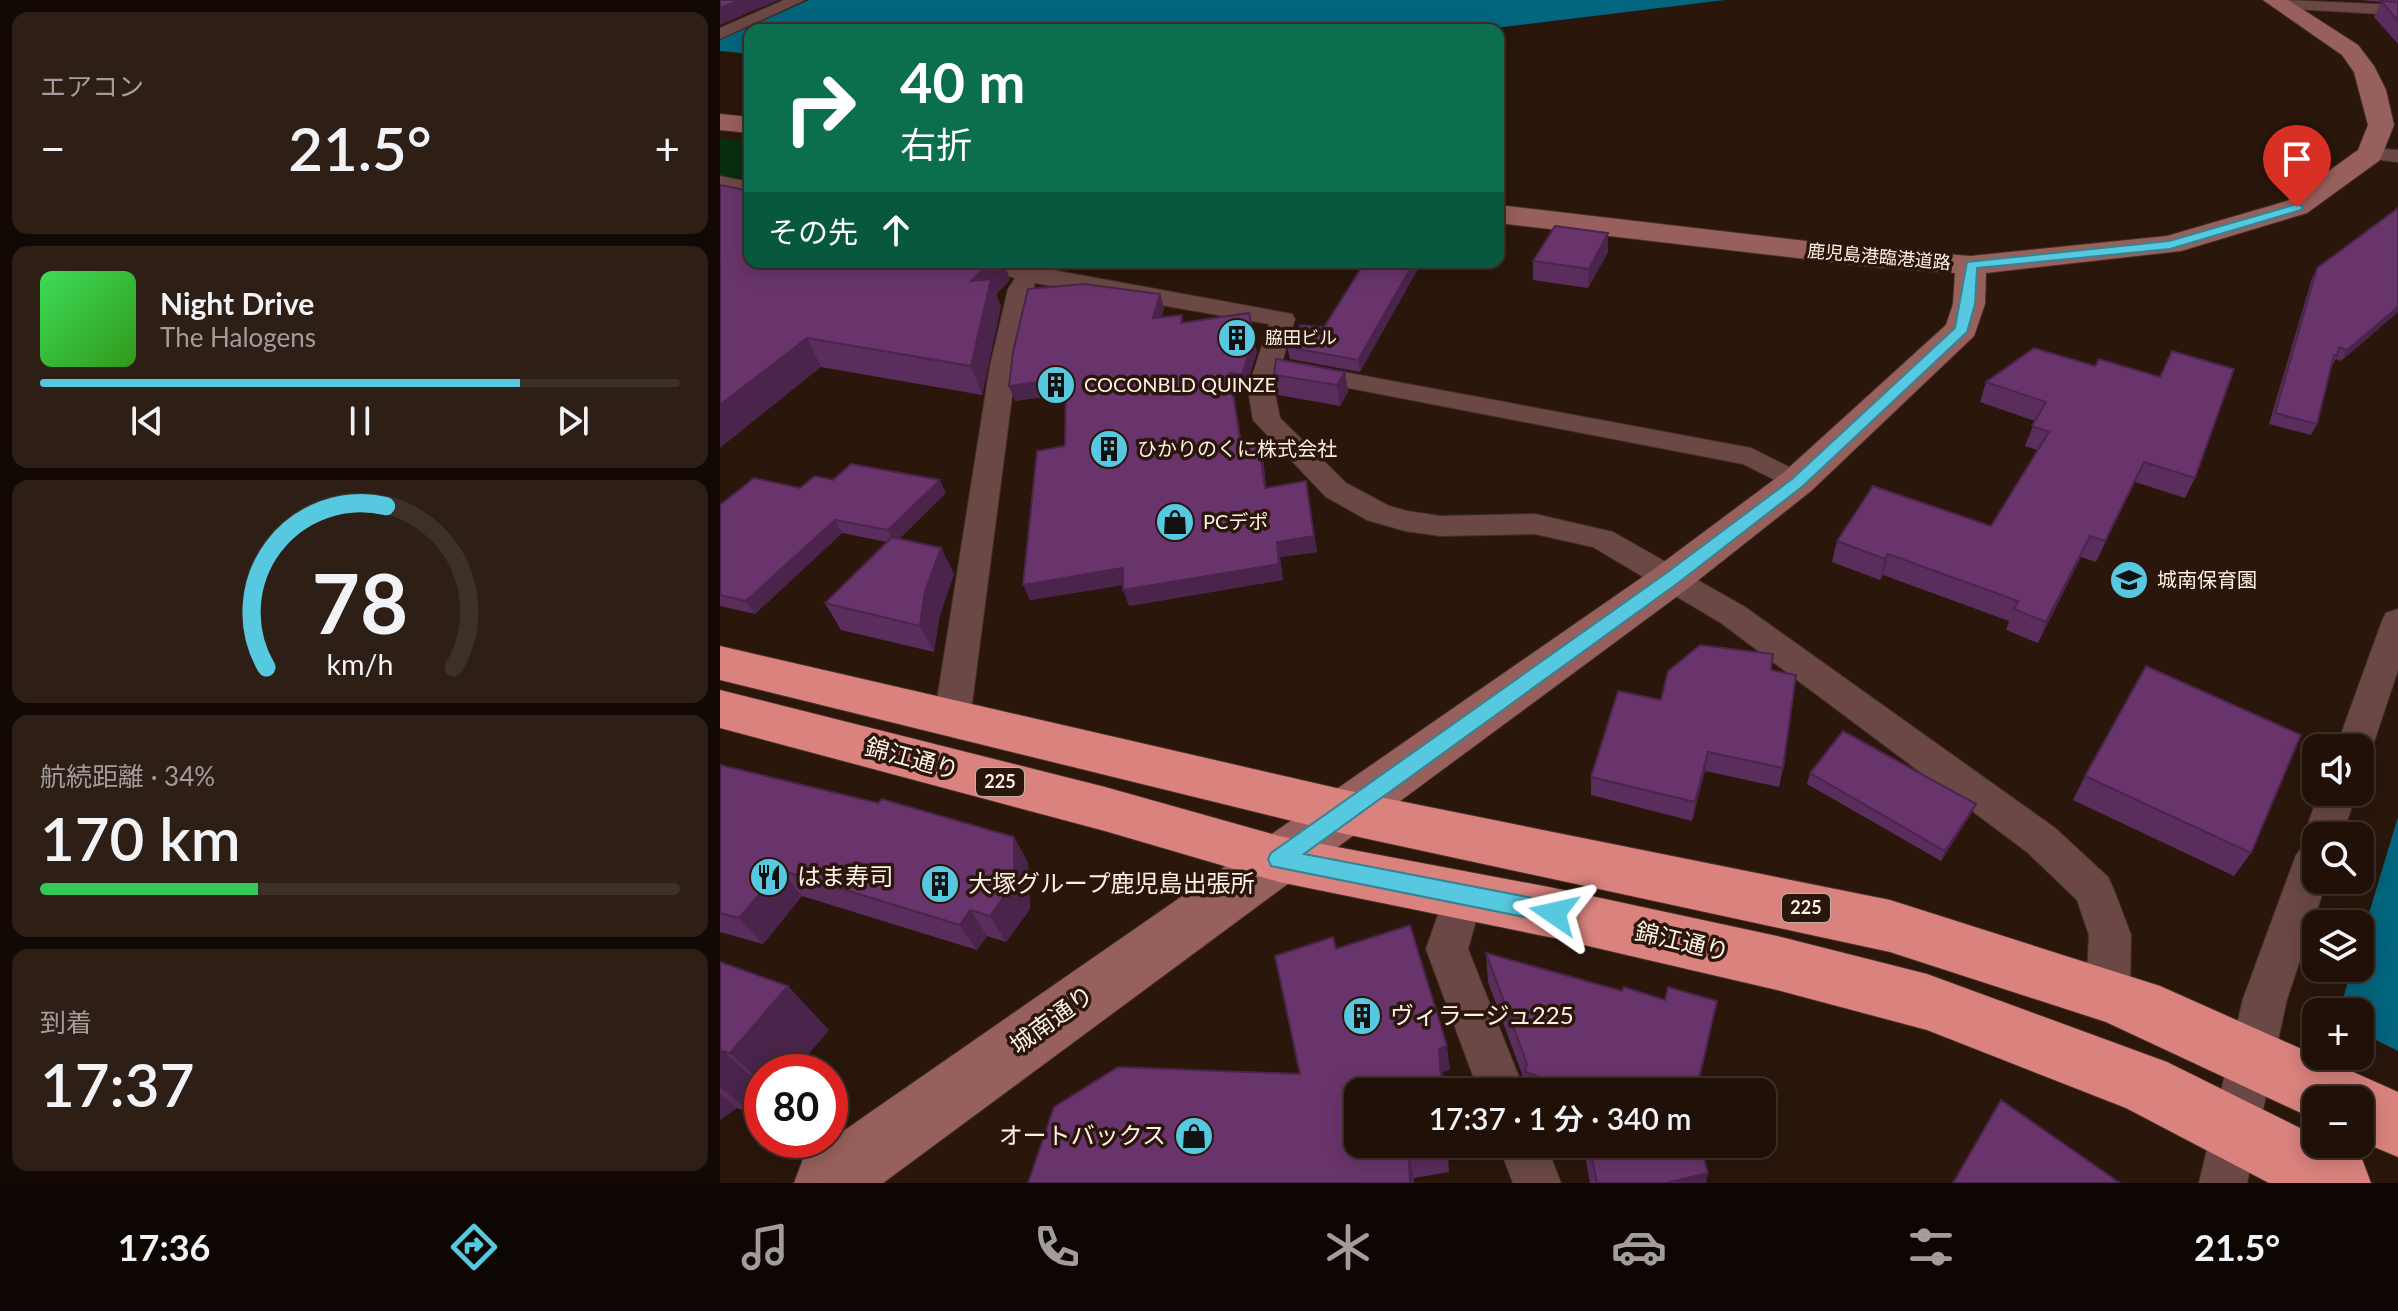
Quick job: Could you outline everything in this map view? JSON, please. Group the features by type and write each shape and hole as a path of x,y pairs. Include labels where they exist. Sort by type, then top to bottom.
{"highway":[{"name":"225","path":"720,663 1345,812 1890,926 2108,995 2296,1077"},
{"name":"錦江通り","path":"720,709 1105,809 1279,859 1777,963 1927,1002 2145,1084 2242,1154 2338,1183"},
{"path":"2374,1114 2398,1125"}],"street":[{"path":"720,34 797,0"},
{"path":"2279,2 2398,10"},
{"name":"鹿児島港臨港道路","path":"1504,215 1874,258 1971,265 2170,245 2297,207 2384,155 2374,90 2366,71 2350,50 2279,2"},
{"path":"720,122 744,124"},
{"path":"720,182 744,187"},
{"name":"城南通り","path":"827,1183 1672,578 1797,482 1962,329 1969,304 1971,265"},
{"path":"1005,268 1029,275 1283,319 1261,389 1267,420 1336,490 1378,513 1440,526 1504,522 1571,529 1602,539 1733,615 2041,840 2094,890 2110,935 2108,995"},
{"path":"952,719 1003,366 1020,289 1029,275"},
{"path":"1267,366 1751,457 1797,482"},
{"path":"2359,734 2398,621"},
{"path":"2242,1154 2296,1077 2265,999 2302,894"},
{"path":"1463,896 1447,949 1497,1078"},
{"path":"1527,1158 1537,1183"}],"green space":[{"path":"720,138 744,141 744,179 720,175"}],"water":[{"path":"809,0 1725,0 1504,27 1504,24 756,24"},
{"path":"744,29 744,53 720,51 720,40"},
{"path":"2398,817 2398,1183 2374,1131 2374,1086 2360,1086 2360,1070 2374,1070 2374,998 2343,998 2348,982 2374,982 2374,910 2370,910"}],"pier":[{"path":"2374,1039 2398,1051 2398,1183 2367,1183 2363,1158 2374,1158 2374,1086 2352,1086 2349,1070 2374,1070"}],"building":[{"path":"720,0 740,0 720,8"},
{"path":"2381,1 2398,2 2398,21"},
{"path":"720,185 744,190 744,268 985,268 971,281 991,279 971,366 807,338 720,405"},
{"path":"2398,208 2398,307 2347,350 2339,347 2337,356 2334,355 2317,424 2275,413 2317,268"},
{"path":"1555,226 1608,233 1589,269 1533,261"},
{"path":"1361,268 1411,268 1358,360 1287,347 1300,325 1324,327"},
{"path":"1084,284 1160,294 1153,318 1182,315 1181,323 1249,313 1254,337 1242,375 1230,373 1241,446 1259,443 1265,488 1306,481 1314,536 1277,542 1279,564 1123,590 1123,568 1023,585 1037,451 1065,446 1066,378 1009,386 1013,352 1028,289"},
{"path":"2034,348 2095,366 2099,359 2160,377 2172,351 2234,369 2195,478 2144,462 2105,541 2090,536 2046,622 2014,609 2018,601 1888,554 1885,559 1837,541 1873,486 1991,526 2049,432 2032,426 2046,402 1986,382"},
{"path":"1276,359 1345,372 1337,385 1274,375"},
{"path":"851,464 940,480 888,530 835,520 746,601 720,595 720,505 754,478 800,488 815,476 833,480"},
{"path":"892,537 941,548 925,591 920,626 825,603"},
{"path":"1700,645 1773,654 1771,670 1796,675 1783,768 1708,752 1695,802 1591,777 1618,691 1661,700 1668,671"},
{"path":"2146,666 2301,735 2251,853 2085,776"},
{"path":"1843,731 1976,804 1945,851 1810,773"},
{"path":"720,765 878,803 882,799 1014,837 1014,883 990,916 970,910 960,925 780,870 739,918 720,913"},
{"path":"1410,925 1447,1046 1439,1049 1441,1078 1344,1078 1344,1158 1409,1158 1410,1183 1028,1183 1054,1107 1118,1067 1300,1074 1275,956 1333,937 1336,949"},
{"path":"1486,953 1665,1000 1668,987 1717,1001 1699,1078 1543,1078 1525,1072 1527,1064"},
{"path":"720,962 788,986 730,1053 723,1051 720,1054"},
{"path":"2001,1100 2120,1183 1953,1183"},
{"path":"1592,1158 1704,1158 1708,1173 1666,1183 1597,1183"}],"place":[{"name":"脇田ビル","path":"1237,338"},
{"name":"COCONBLD QUINZE","path":"1056,385"},
{"name":"ひかりのくに株式会社","path":"1109,449"},
{"name":"PCデポ","path":"1175,522"},
{"name":"城南保育園","path":"2129,580"},
{"name":"はま寿司","path":"769,877"},
{"name":"大塚グループ鹿児島出張所","path":"940,884"},
{"name":"ヴィラージュ225","path":"1362,1016"},
{"name":"オートバックス","path":"1194,1136"}],"route":[{"path":"1554,913 1279,859 1672,578 1797,482 1962,329 1969,304 1971,265 2065,258 2170,245 2297,207"}]}
